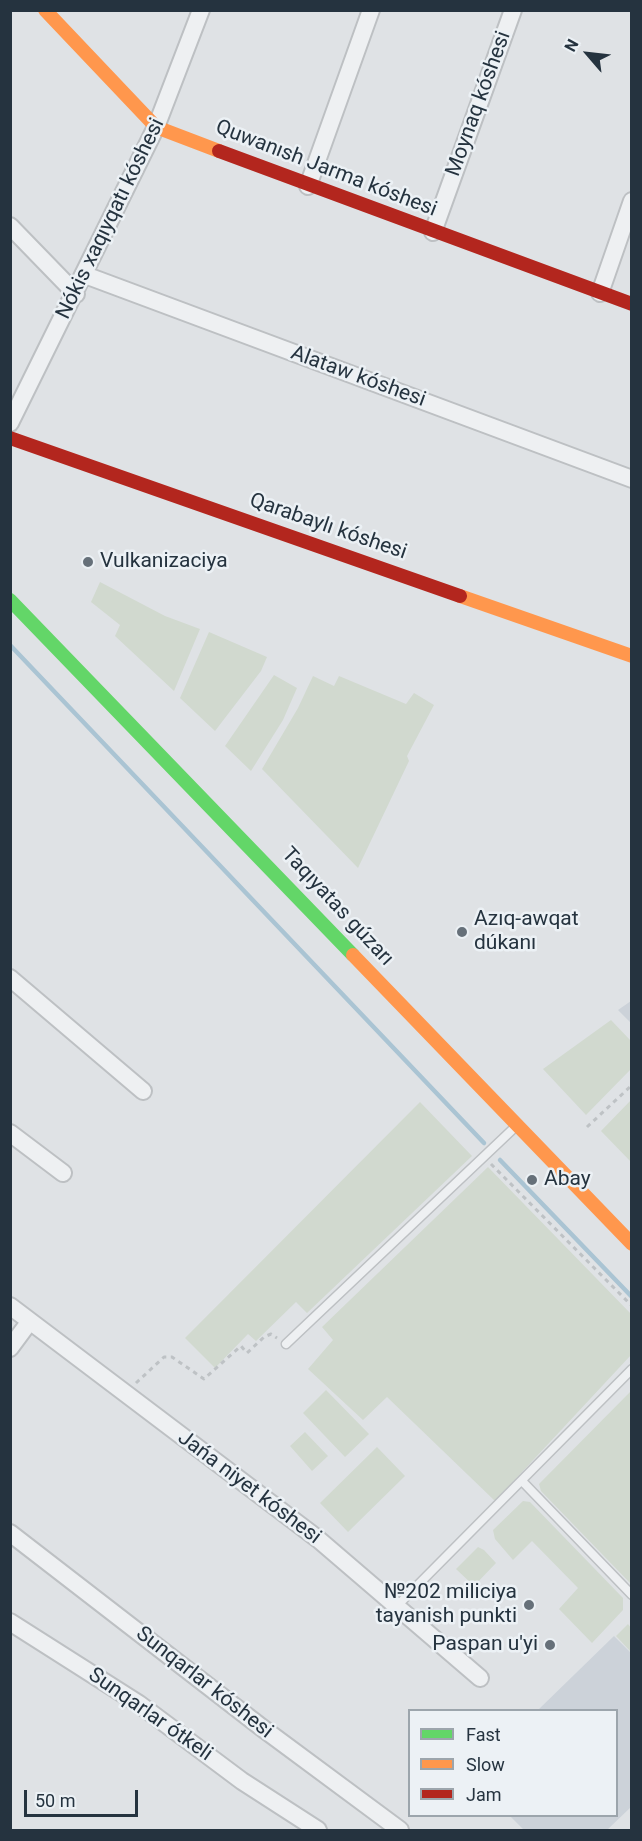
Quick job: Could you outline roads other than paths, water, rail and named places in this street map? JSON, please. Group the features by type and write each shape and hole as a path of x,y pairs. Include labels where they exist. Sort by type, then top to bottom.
{"main road":[{"name":"Quwanısh Jarma kóshesi","path":"45,10 156,127 308,186 632,304"},
{"name":"Qarabaylı kóshesi","path":"10,438 632,656"},
{"name":"Taqıyatas gúzarı","path":"10,600 632,1244"}],"street":[{"name":"Nókis xaqıyqatı kóshesi","path":"10,423 76,294 156,127 201,10"},
{"path":"308,186 371,10"},
{"name":"Moynaq kóshesi","path":"433,232 513,10"},
{"path":"600,293 632,201"},
{"path":"10,226 76,294"},
{"name":"Alataw kóshesi","path":"85,275 632,479"},
{"path":"10,978 143,1091"},
{"path":"10,1133 63,1173"},
{"name":"Jańa niyet kóshesi","path":"10,1306 318,1539 480,1678"},
{"path":"10,1348 30,1321"},
{"name":"Sunqarlar kóshesi","path":"10,1533 261,1728 400,1830"},
{"name":"Sunqarlar ótkeli","path":"10,1622 139,1704 242,1781 318,1830"}],"lane":[{"path":"286,1344 517,1125"},
{"path":"396,1607 632,1369"},
{"path":"522,1481 632,1595"}],"waterway":[{"path":"10,645 484,1143"},
{"path":"500,1160 632,1297"}],"place":[{"name":"Vulkanizaciya","path":"88,562"},
{"name":"Azıq-awqat dúkanı","path":"462,932"},
{"name":"Abay","path":"532,1180"},
{"name":"№202 miliciya tayanish punkti","path":"529,1605"},
{"name":"Paspan u'yi","path":"550,1645"}]}
